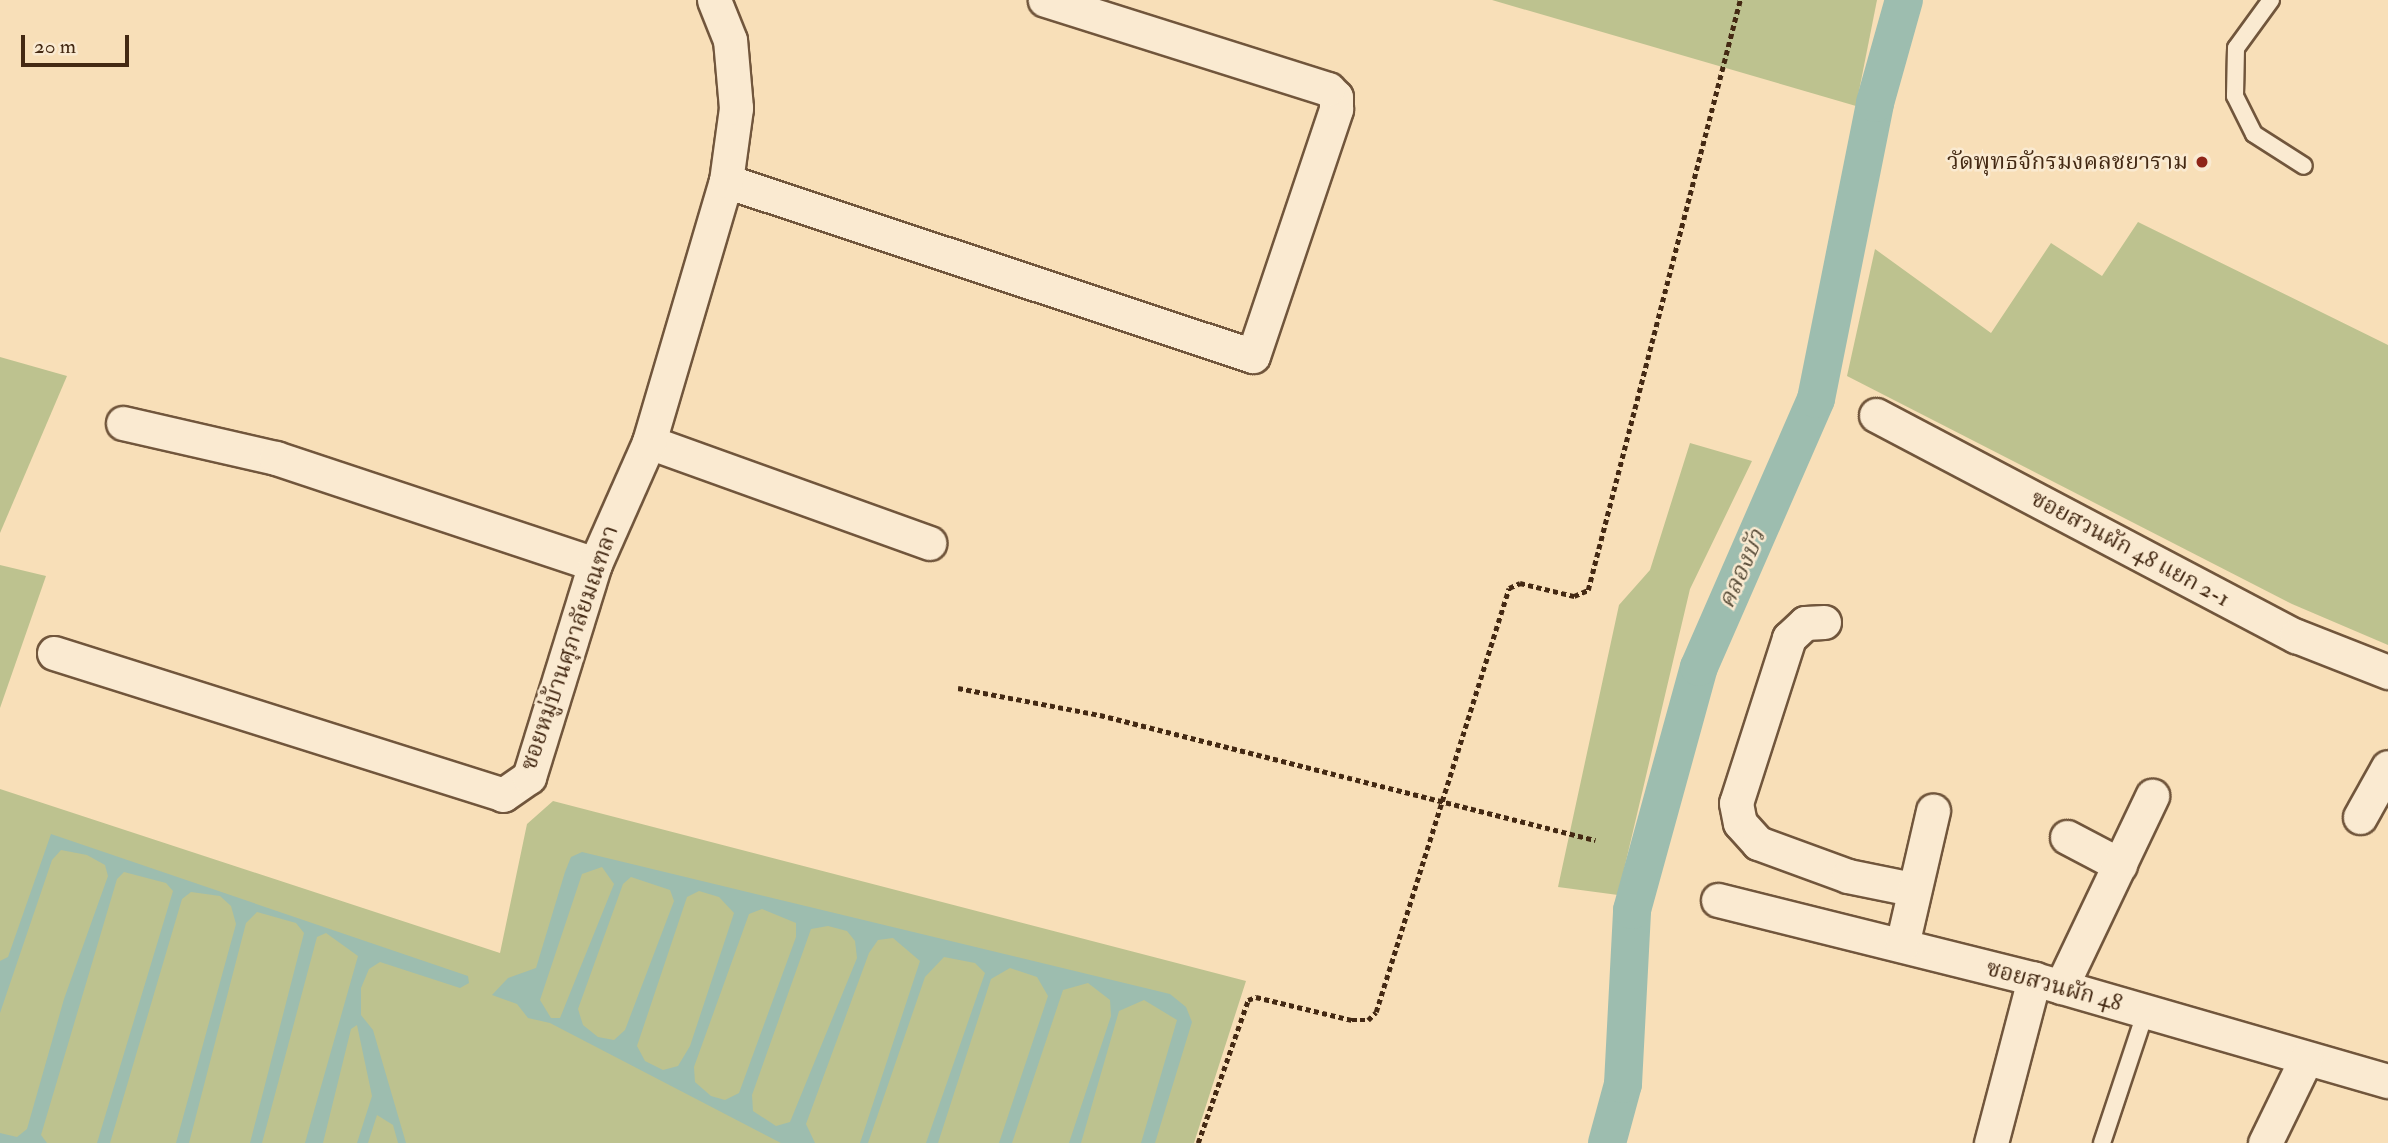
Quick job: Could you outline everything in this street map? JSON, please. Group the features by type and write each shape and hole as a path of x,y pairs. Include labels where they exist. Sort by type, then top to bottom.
{"street":[{"name":"ซอยหมู่บ้านศุภาลัยมณฑลา","path":"54,653 503,795 528,777 596,564 649,442 726,181 736,108 730,40 714,0"},
{"path":"726,181 1253,356 1336,109 1336,97 1328,89 1045,0"},
{"name":"ซอยสวนผัก 48 แยก 2-1","path":"1876,415 2296,636 2388,672"},
{"path":"123,423 276,458 596,564"},
{"path":"649,442 929,543"},
{"path":"1824,622 1805,623 1789,638 1736,803 1740,823 1758,843 1848,876 1912,888"},
{"path":"2360,817 2388,767"},
{"path":"1991,1143 2048,983 2120,865 2152,796"},
{"path":"1902,945 1912,888 1933,811"},
{"path":"2067,837 2120,865"},
{"name":"ซอยสวนผัก 48","path":"1717,900 2048,983 2388,1081"},
{"path":"2266,1143 2306,1059"}],"lane":[{"path":"2271,0 2236,48 2235,96 2254,134 2304,166"},
{"path":"2102,1143 2146,1012"}],"path":[{"path":"1198,1143 1248,1000 1256,997 1352,1020 1368,1020 1376,1012 1509,588 1520,583 1574,596 1588,590 1740,0"},
{"path":"958,688 1100,715 1595,841"}],"green space":[{"path":"1492,0 1877,0 1856,106"},
{"path":"2138,222 2388,345 2388,645 2292,604 1847,376 1875,249 1991,333 2051,243 2102,276"},
{"path":"0,357 67,376 0,533"},
{"path":"1690,443 1752,461 1690,589 1618,895 1558,887 1619,605 1650,570"},
{"path":"0,565 46,576 0,708"},
{"path":"0,789 500,953 527,824 553,801 1246,981 1194,1143 0,1143"}],"shaded area":[{"path":"51,834 468,976 469,983 460,988 380,962 369,969 361,988 361,1015 373,1030 406,1143 398,1143 393,1125 377,1115 368,1143 357,1143 372,1096 357,1025 351,1029 323,1143 305,1143 358,956 326,933 317,937 262,1143 250,1143 304,933 296,923 257,912 246,923 189,1143 176,1143 236,924 231,906 220,896 191,892 182,899 110,1143 97,1143 173,891 166,883 124,872 117,879 41,1135 47,1143 0,1143 0,1133 17,1137 27,1129 64,999 108,876 105,865 87,855 61,850 52,860 0,1013 0,961 8,957"},
{"path":"582,852 1170,994 1186,1007 1192,1022 1155,1143 1141,1143 1177,1020 1144,1000 1119,1011 1081,1143 1069,1143 1111,1016 1110,1000 1088,983 1063,990 1012,1143 999,1143 1048,996 1037,977 1010,968 991,979 938,1143 926,1143 985,973 975,963 944,957 925,977 868,1143 860,1143 920,961 893,938 878,940 869,953 806,1124 815,1143 781,1143 550,1023 528,1018 517,1004 492,995 508,978 536,968 571,857","holes":["602,867 614,884 560,1018 551,1018 540,1000 582,874","631,877 670,890 674,901 625,1030 614,1040 598,1037 583,1025 578,1009 623,884","699,891 719,897 734,913 690,1046 678,1066 663,1070 645,1061 637,1046 687,897","762,909 796,923 796,937 739,1093 725,1100 711,1096 695,1082 694,1067 749,914","828,926 847,931 855,941 857,958 790,1122 776,1126 753,1111 752,1095 811,929"]}],"waterway":[{"name":"คลองบัว","path":"1607,1143 1623,1084 1632,910 1699,667 1816,399 1875,103 1904,0"}],"place":[{"name":"วัดพุทธจักรมงคลชยาราม","path":"2202,162"}]}
